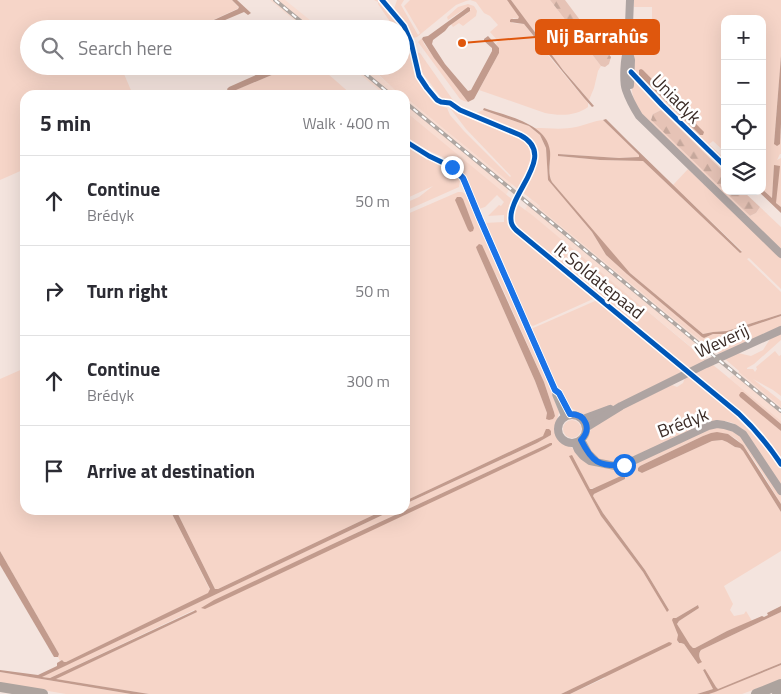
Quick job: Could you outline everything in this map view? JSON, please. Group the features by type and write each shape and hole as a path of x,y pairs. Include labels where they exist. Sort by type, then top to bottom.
{"highway":[{"path":"756,694 781,684"},
{"path":"0,687 43,694"},
{"path":"777,694 781,693"}],"street":[{"path":"382,0 399,20"},
{"path":"630,0 628,49 625,59 625,85 636,111 648,126 781,254"},
{"path":"410,40 412,50"},
{"path":"410,144 452,167 463,178 555,390 559,393 567,416"},
{"name":"Weverij","path":"585,423 781,330"},
{"path":"577,415 585,423 586,434 578,441 566,441 559,435 558,426 560,421 567,416 577,415"},
{"name":"Brédyk","path":"578,441 578,450 590,461 606,465 624,465 701,429 717,424 724,425 734,428 743,434 781,491"}],"shaded area":[{"path":"0,0 232,0 239,8 213,20 20,20 20,75 124,75 131,90 20,90 20,171 0,180"},
{"path":"232,0 237,0 251,13 248,15 244,12 225,20 214,20 238,9 239,7"},
{"path":"270,0 285,0 310,20 294,20"},
{"path":"374,0 379,0 395,20 389,20 378,2"},
{"path":"397,0 404,0 401,5 410,20 403,20 394,9"},
{"path":"410,0 470,0 456,5 417,37 413,38 410,33 410,21 418,35 420,33 404,6"},
{"path":"470,0 507,0 520,17 518,19 513,18 512,23 524,24 588,103 588,107 573,114 551,114 479,90 499,53 499,48 496,44 498,41 490,32 498,25 490,16 484,13 476,2"},
{"path":"507,0 511,0 563,70 594,106 592,107 584,98 524,24 510,22 511,19 518,19 519,17"},
{"path":"511,0 550,0 601,66 589,100 549,53"},
{"path":"634,0 781,0 781,56 774,144 780,144 781,124 781,154 777,160 781,158 781,207 776,203 774,166 772,198 766,193 766,15 721,15 721,148 713,141 709,144 721,155 721,160 632,70 633,21 652,20 652,7 634,7","holes":["643,70 700,135 639,75 639,73"]},
{"path":"468,4 474,6 477,11 476,16 463,26 459,23 453,27 451,24 471,9 463,10 448,20 447,17 458,7"},
{"path":"468,7 470,11 449,26 433,40 432,44 445,64 468,91 471,90 492,51 492,48 484,39 488,36 499,48 499,53 474,99 468,102 434,58 422,39"},
{"path":"422,38 424,44 468,102 460,99 418,42"},
{"path":"416,52 420,53 455,103 450,100 443,100 421,71"},
{"path":"410,54 419,82 433,102 447,108 450,115 464,131 510,177 466,129 450,108 468,118 472,117 519,137 527,143 533,155 532,162 519,190 410,101 410,90 395,90 379,75 410,75"},
{"path":"781,56 781,124 780,144 777,146 774,144"},
{"path":"641,69 704,132 703,135 700,135 639,75 639,70"},
{"path":"256,75 272,75 236,90 228,90 229,87"},
{"path":"272,75 329,75 346,90 236,90"},
{"path":"361,75 378,75 395,90 379,90"},
{"path":"632,76 721,165 721,169 637,85 661,110 653,114 651,120 721,188 721,192 645,119 638,109 632,89"},
{"path":"410,101 512,184 506,195 410,115"},
{"path":"484,108 524,122 542,134 547,141 550,151 549,171 552,182 630,273 703,334 727,331 781,314 781,316 728,334 713,334 702,337 606,255 592,232 548,180 546,148 540,135 529,126 483,110"},
{"path":"483,110 529,126 540,135 546,148 548,180 592,232 606,255 704,338 713,334 728,334 781,316 781,326 719,354 539,208 540,206 522,192 537,159 536,150 532,142 524,135 474,114"},
{"path":"410,115 514,201 511,209 510,224 514,232 592,295 593,299 533,326 529,324 484,223 504,222 504,215 488,216 504,202 497,195 485,207 479,209 469,183 455,164 411,142"},
{"path":"606,119 742,252 740,253 643,161 600,160 558,156 558,154 619,158 639,157 603,120"},
{"path":"603,120 639,157 619,158 558,154 558,156 600,160 643,161 740,253 742,251 673,185 688,169 781,258 781,289 749,258 747,259 781,292 781,314 727,331 703,334 630,273 552,182 547,145 535,128 571,128"},
{"path":"410,149 452,171 460,181 459,187 410,209 410,201 419,197 433,186 410,197"},
{"path":"774,165 780,166 776,203 781,207 781,213 762,195 766,195 766,193 772,198"},
{"path":"458,192 467,195 559,412 555,429 557,436 560,441 571,447 591,464 597,467 615,469 713,428 733,431 748,444 781,496 781,504 759,467 745,449 733,437 722,433 703,436 640,466 638,471 642,473 712,441 722,440 743,451 781,512 781,551 724,586 733,604 730,610 734,616 744,614 746,611 752,621 693,648 677,624 699,608 698,605 673,618 678,635 678,643 684,644 698,664 701,650 781,612 781,663 718,689 704,669 713,689 697,694 570,694 605,678 602,675 561,694 149,694 55,679 195,613 194,610 50,678 41,677 382,515 395,515 203,606 401,515 410,515 410,511 552,445 550,443 410,508 410,502 551,435 545,434 410,499 410,213","holes":["477,247 498,278 544,382 555,416 547,413","570,456 590,489 625,479 593,496 603,513 645,570 669,610 667,611 643,572 601,516"]},
{"path":"724,195 728,195 750,216 756,213 760,207 781,227 781,250"},
{"path":"457,197 463,199 474,228 473,231 470,232 468,230 455,200"},
{"path":"531,199 707,344 696,351 525,210"},
{"path":"517,204 706,360 688,369 523,235 513,220 513,213"},
{"path":"479,244 482,245 544,382 555,416 553,419 546,419 547,413 535,381 477,250 476,247"},
{"path":"595,301 600,302 684,371 618,404 588,415 569,407 554,380 531,329"},
{"path":"781,333 781,340 747,369 753,369 755,372 756,367 775,351 779,356 781,355 781,396 753,379 781,401 781,407 725,359 738,353 751,356 763,350 770,339"},
{"path":"712,364 781,421 781,424 743,392 741,397 781,431 781,460 751,424 729,403 693,374"},
{"path":"20,370 20,515 172,515 210,590 209,593 66,662 60,661 59,654 0,551 0,379"},
{"path":"739,372 781,407 781,421 729,378"},
{"path":"689,376 737,415 762,441 781,467 781,485 745,431 733,423 725,421 708,422 623,462 605,461 593,453 586,442 591,429 620,410 672,385 677,387"},
{"path":"741,392 781,424 781,431 740,397"},
{"path":"568,420 576,420 581,425 579,436 568,438 563,433 563,425"},
{"path":"546,429 551,431 551,435 537,443 410,502 410,499 543,436"},
{"path":"717,432 728,434 743,445 781,504 781,512 743,451 722,440 712,441 642,473 638,471 640,466 703,436"},
{"path":"552,443 552,445 545,449 410,513 410,508"},
{"path":"572,455 590,489 623,475 625,477 625,479 593,496 603,513 645,570 669,610 667,612 643,572 601,516 569,456"},
{"path":"173,515 178,515 215,589 218,589 373,515 382,515 42,677 50,678 196,610 197,612 195,613 56,679 149,694 131,694 0,672 0,670 38,675 57,666 57,663 62,660 66,662 208,593 210,589"},
{"path":"178,515 373,515 218,589 215,589"},
{"path":"395,515 405,515 205,609 201,608 214,600"},
{"path":"0,551 59,654 58,657 54,657 0,565"},
{"path":"698,605 699,608 677,624 693,648 727,631 762,616 764,617 768,615 767,613 781,606 781,612 701,650 699,656 702,662 698,664 684,644 679,643 677,640 678,635 672,620"},
{"path":"669,642 672,643 671,645 570,694 561,694"},
{"path":"781,663 781,665 715,692 697,694 713,689 703,670 705,669 718,689"},
{"path":"781,665 781,680 742,694 709,694"},
{"path":"0,672 131,694 66,694 0,683"}],"green space":[{"path":"550,0 565,0 611,57 609,64 605,67 601,66"},
{"path":"661,110 721,169 721,188 651,120 653,114"},
{"path":"728,195 747,195 760,207 756,213 750,216"}],"railway":[{"path":"275,0 299,20"},
{"path":"367,75 385,90"},
{"path":"410,106 781,411"}],"cycle path":[{"name":"It Soldatepaad","path":"382,0 399,20"},
{"name":"It Soldatepaad","path":"410,40 419,76 437,100 450,103 460,110 520,135 531,143 535,153 534,164 512,209 511,221 515,229 739,414 762,438 781,464"},
{"name":"Uniadyk","path":"631,72 721,162"},
{"path":"410,144 452,167 463,178 555,390 559,393 570,414"}],"place":[{"name":"Nij Barrahûs","path":"462,43"}],"route":[{"path":"452,167 463,178 555,390 559,393 570,414 581,417 586,423 586,434 581,440 585,448 596,462 600,464 624,465"}]}
